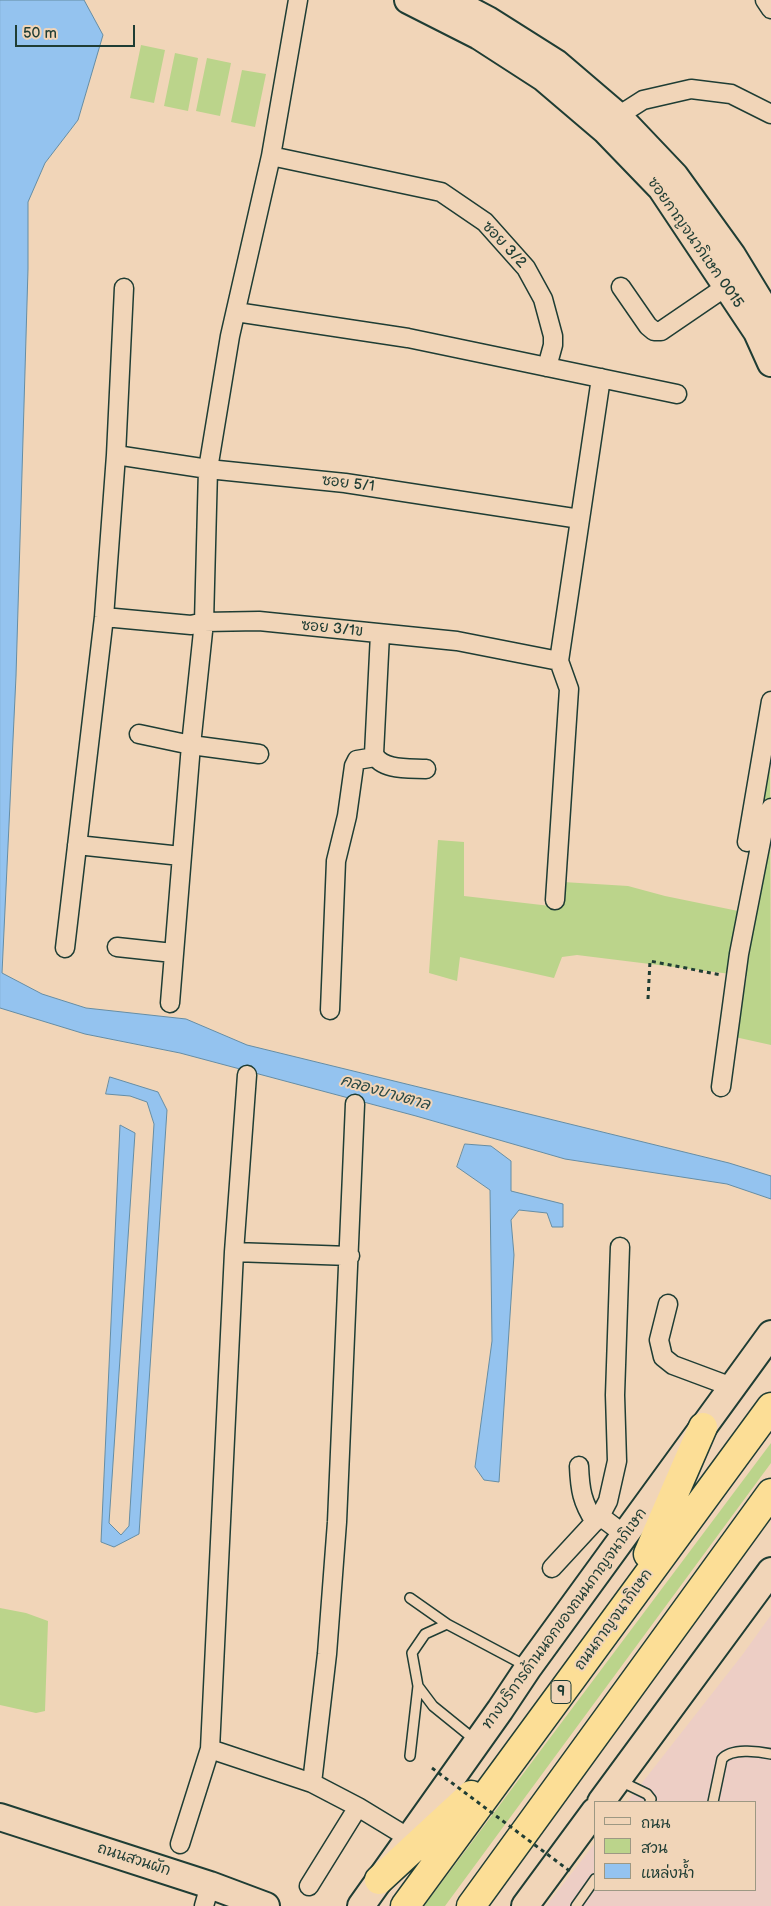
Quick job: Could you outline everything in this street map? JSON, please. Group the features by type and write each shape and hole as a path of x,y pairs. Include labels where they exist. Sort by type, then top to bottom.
{"highway":[{"name":"ถนนกาญจนาภิเษก","path":"405,1906 771,1406"},
{"path":"628,1601 703,1427"},
{"path":"471,1906 771,1493"},
{"path":"379,1880 518,1751"},
{"path":"480,1906 509,1854"}],"street":[{"path":"170,1004 191,745 204,622 208,469 236,312 271,156 298,0"},
{"name":"ซอยกาญจนาภิเษก 0015","path":"408,0 479,36 544,78 611,123 675,176 732,255 766,325 771,363"},
{"name":"ซอยกาญจนาภิเษก 0015","path":"450,0 488,20 556,63 611,123 661,188 727,286 766,325"},
{"path":"765,0 771,9"},
{"path":"611,123 643,100 691,89 731,94 771,114"},
{"name":"ซอย 3/2","path":"271,156 441,192 485,222 526,268 543,299 553,336 553,345 547,367"},
{"path":"620,287 648,326 654,331 662,331 727,286"},
{"path":"65,948 104,617 116,455 124,288"},
{"path":"236,312 408,338 677,394"},
{"path":"555,900 569,688 559,661 601,378"},
{"name":"ซอย 5/1","path":"116,455 208,469 345,483 580,519"},
{"name":"ซอย 3/1ข","path":"104,617 191,625 204,622 259,621 457,641 559,661"},
{"path":"380,634 375,757 384,765 426,769"},
{"path":"747,842 771,701"},
{"path":"138,734 191,745 259,754"},
{"path":"330,1010 338,848 347,816 354,766 357,760 375,757"},
{"path":"721,1087 739,954 765,821 771,808"},
{"path":"77,845 182,856"},
{"path":"117,948 173,954"},
{"path":"180,1844 210,1749 234,1252 247,1075"},
{"path":"312,1784 327,1654 337,1522 350,1256 355,1104"},
{"path":"552,1568 598,1519 608,1501 617,1461 615,1395 620,1247"},
{"path":"234,1252 350,1256"},
{"path":"668,1304 659,1340 662,1357 674,1365 732,1387"},
{"name":"ทางบริการด้านนอกของถนนกาญจนาภิเษก","path":"361,1906 528,1668 771,1334"},
{"path":"579,1466 586,1507 598,1519 625,1535"},
{"path":"602,1801 770,1575"},
{"path":"210,1749 312,1784 358,1807 409,1838"},
{"path":"309,1886 358,1807"},
{"path":"525,1906 594,1812"},
{"name":"ถนนสวนผัก","path":"0,1817 207,1896 266,1906"}],"lane":[{"path":"410,1598 447,1624 528,1668"},
{"path":"410,1756 418,1686 412,1653 425,1634 447,1624"},
{"path":"418,1686 433,1706 477,1742"},
{"path":"713,1801 722,1758 726,1754 731,1752 763,1752 771,1754"},
{"path":"618,1780 647,1794 650,1801"},
{"path":"576,1906 594,1880"}],"path":[{"path":"648,999 650,962 722,975"},
{"path":"432,1768 571,1872"}],"shaded area":[{"path":"771,1615 771,1906 546,1906 594,1844 594,1891 756,1891 756,1801 628,1801 743,1654"}],"green space":[{"path":"141,45 165,50 154,103 130,98"},
{"path":"175,53 198,58 188,111 164,106"},
{"path":"207,58 231,63 220,116 196,111"},
{"path":"242,70 266,74 255,127 231,122"},
{"path":"770,747 771,1045 735,1037 747,976 577,955 562,957 554,978 460,957 457,981 429,973 438,840 464,842 464,896 559,907 563,882 628,886 665,896 743,912"},
{"path":"771,1443 771,1463 445,1906 424,1906"},
{"path":"0,1608 26,1613 48,1621 45,1711 36,1713 0,1705"}],"water":[{"name":"คลองบางตาล","path":"0,0 84,0 103,35 78,120 45,163 28,202 28,269 16,676 2,973 42,994 86,1008 186,1019 247,1045 729,1163 771,1176 771,1199 727,1184 565,1159 416,1116 180,1053 85,1034 0,1008"},
{"path":"110,1077 158,1092 167,1110 139,1534 114,1547 101,1542 120,1125 135,1133 109,1523 121,1535 129,1526 154,1124 147,1102 130,1096 106,1094"},
{"path":"465,1144 491,1146 511,1161 511,1191 563,1204 563,1227 552,1227 547,1213 519,1210 511,1220 514,1255 499,1482 484,1480 475,1467 492,1341 490,1190 457,1167"}]}
